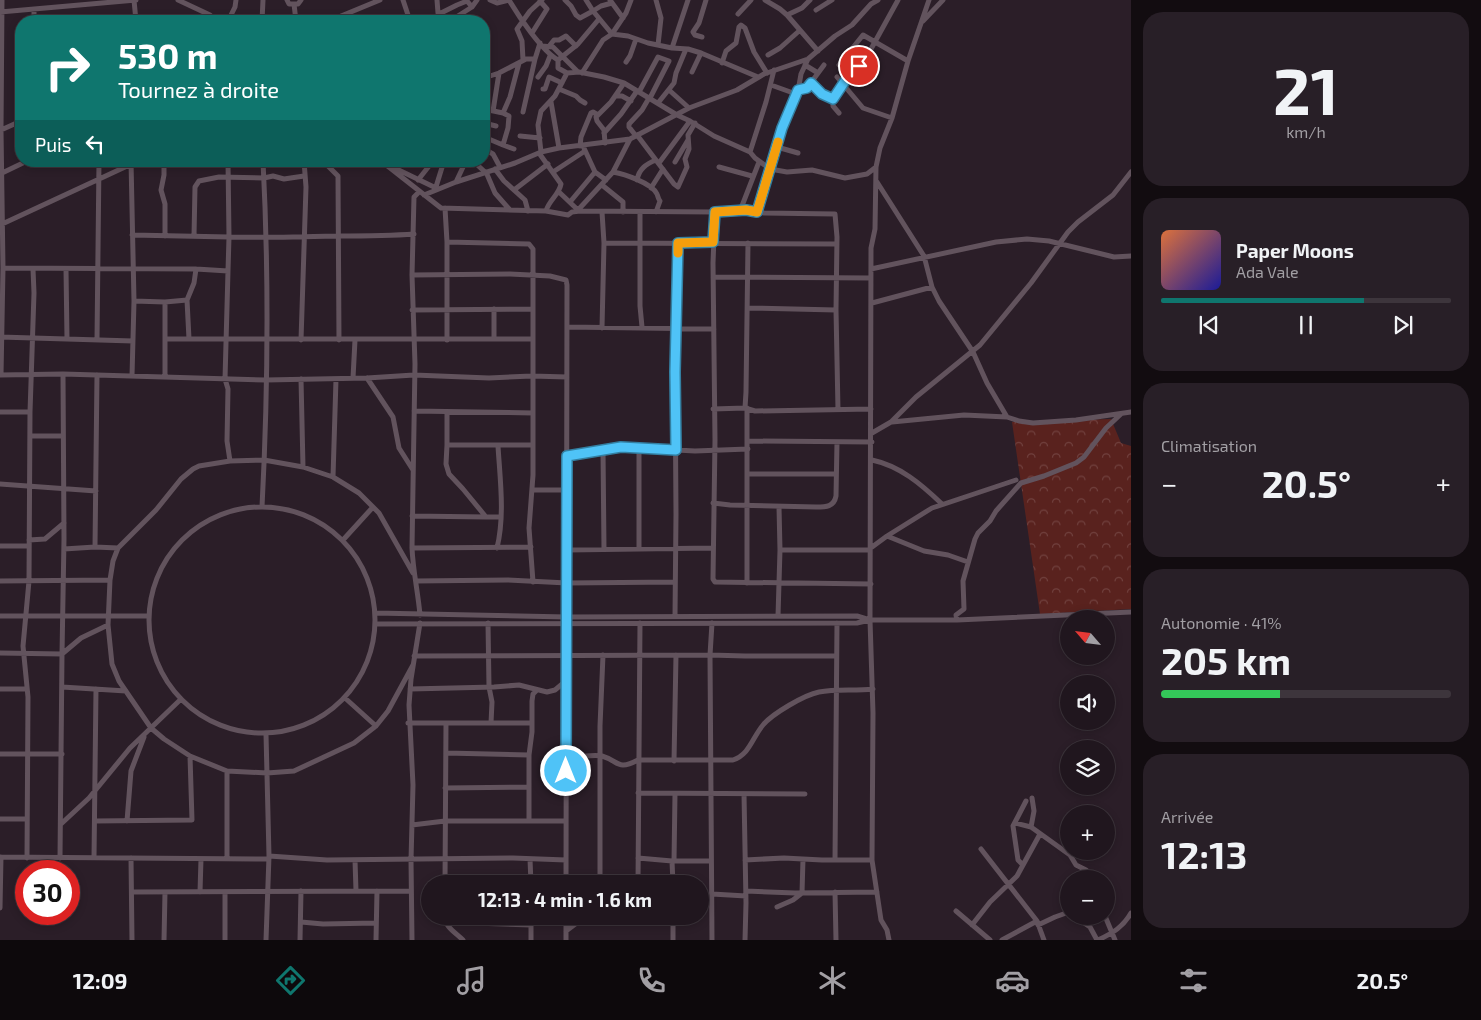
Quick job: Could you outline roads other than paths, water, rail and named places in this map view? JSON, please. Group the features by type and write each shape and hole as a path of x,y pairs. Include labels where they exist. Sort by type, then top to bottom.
{"street":[{"path":"2,0 1,225 3,268 0,375 63,374 266,380 414,375 489,378 567,377"},
{"path":"1,11 135,0 136,15"},
{"path":"178,0 210,15"},
{"path":"231,15 236,0"},
{"path":"262,15 263,0"},
{"path":"287,0 289,4 298,4 301,0"},
{"path":"344,15 380,0"},
{"path":"403,0 408,15"},
{"path":"437,0 439,14 467,1 472,7"},
{"path":"459,15 472,7 478,0"},
{"path":"490,0 497,3 509,0 550,56 560,59 580,72"},
{"path":"565,0 580,18 611,1 623,18"},
{"path":"586,0 612,34 701,53 758,77"},
{"path":"580,72 603,40 612,34 628,10 631,0"},
{"path":"656,0 662,18 658,45"},
{"path":"672,48 688,0"},
{"path":"702,37 696,36 693,32 706,0"},
{"path":"738,14 751,0"},
{"path":"765,0 787,14 818,52"},
{"path":"787,14 802,8 810,0"},
{"path":"816,10 832,0"},
{"path":"864,0 871,4"},
{"path":"413,573 414,375 412,274 414,197 540,153 559,148 582,147 630,139 688,108 737,90 767,72 808,59 835,36 852,25 871,4 878,0"},
{"path":"839,113 833,106 833,99 843,84 865,59 898,0"},
{"path":"889,940 887,930 881,920 872,860 870,620 872,548 872,303 870,269 871,248 875,229 876,167 880,148 892,118 908,61 929,0"},
{"path":"922,22 943,0"},
{"path":"503,113 521,61 522,42 517,29 538,1 547,9 532,33"},
{"path":"294,4 295,15"},
{"path":"34,9 34,15"},
{"path":"560,59 576,46 600,19"},
{"path":"722,63 726,51 736,42 741,25 745,28 754,52 767,72"},
{"path":"628,36 630,30"},
{"path":"768,55 780,48 799,31"},
{"path":"840,65 862,35 908,61"},
{"path":"550,45 554,40 566,36 576,46"},
{"path":"626,62 636,39"},
{"path":"541,45 550,45 557,50 560,59 558,68 567,73 580,72 624,84 714,136 750,152 758,162 770,169 787,172 812,170 845,178 867,174 876,167"},
{"path":"522,112 535,59 541,45"},
{"path":"658,103 674,83 686,49"},
{"path":"692,72 701,53"},
{"path":"538,77 550,56"},
{"path":"604,133 631,101 658,57 669,61 649,98 629,124 629,127 674,184 679,186 687,165 685,158 690,149 689,134 692,122"},
{"path":"490,76 521,61 535,59"},
{"path":"757,212 782,128 808,59"},
{"path":"805,65 818,73"},
{"path":"771,85 797,92 807,88 824,65"},
{"path":"750,152 774,70"},
{"path":"493,111 499,73"},
{"path":"546,211 548,205 559,192 561,183 540,153 538,125 540,111 551,102 567,73"},
{"path":"837,76 863,108 892,118"},
{"path":"543,89 545,89 549,77 562,83"},
{"path":"811,83 822,94 833,99"},
{"path":"605,143 604,133 596,120 624,84"},
{"path":"559,89 576,96 584,102"},
{"path":"669,90 688,108"},
{"path":"616,96 622,96 631,101"},
{"path":"551,102 559,148"},
{"path":"490,110 509,116 503,145"},
{"path":"598,115 593,112 591,113 581,137 582,147 595,172 606,180"},
{"path":"637,180 639,172 644,166 657,161 692,122"},
{"path":"490,124 496,126"},
{"path":"1,133 15,125"},
{"path":"520,136 540,138"},
{"path":"490,139 514,149"},
{"path":"579,211 613,172 630,139"},
{"path":"675,162 689,139"},
{"path":"554,172 582,147"},
{"path":"777,148 798,152"},
{"path":"490,153 495,157 498,168 514,190 525,200 528,211"},
{"path":"740,211 758,162"},
{"path":"514,190 548,164"},
{"path":"1,173 15,167"},
{"path":"97,340 99,167"},
{"path":"1,225 125,167"},
{"path":"132,167 132,270 134,301 132,376"},
{"path":"164,167 161,194 165,204 165,236"},
{"path":"228,167 229,236 225,379 228,390 227,441 230,461"},
{"path":"262,507 266,380 266,238 263,167"},
{"path":"300,340 306,187 304,167"},
{"path":"329,167 338,176 339,340"},
{"path":"387,167 438,207 445,208 546,211 568,215 579,211 715,212 746,210 757,212 835,214 837,244 838,410"},
{"path":"390,167 435,189"},
{"path":"418,180 427,167"},
{"path":"435,189 442,167"},
{"path":"456,182 463,167"},
{"path":"480,167 485,172 495,193 510,210"},
{"path":"719,167 752,176"},
{"path":"652,188 664,169"},
{"path":"570,202 595,172"},
{"path":"613,172 626,174 652,188 660,201 656,212"},
{"path":"872,433 891,422 916,397 973,352 1007,314 1078,222 1120,188 1131,172"},
{"path":"194,236 196,184 199,181 213,178 264,178 272,176 284,179 304,176"},
{"path":"877,182 924,256 932,287 939,301 973,352 987,383 1007,417"},
{"path":"602,185 622,200 623,212"},
{"path":"559,192 579,211"},
{"path":"445,208 447,340"},
{"path":"602,212 604,243 602,328"},
{"path":"640,212 642,327"},
{"path":"715,212 713,242 714,451 712,548 714,581 871,584"},
{"path":"132,235 266,238 381,237 414,234"},
{"path":"870,269 924,256 1027,238 1061,243 1114,257 1131,256"},
{"path":"447,242 529,244 533,249 532,490 529,528 533,582"},
{"path":"604,243 837,244"},
{"path":"675,616 678,243"},
{"path":"747,583 746,506 748,449 746,330 748,243"},
{"path":"3,268 196,269 228,271"},
{"path":"27,858 28,698 24,653 29,581 33,269"},
{"path":"66,269 67,339"},
{"path":"189,339 187,300 194,283 196,269"},
{"path":"412,274 550,276 566,280 568,285 566,875"},
{"path":"713,277 871,278"},
{"path":"872,303 932,287"},
{"path":"134,301 165,302 187,300"},
{"path":"165,302 165,377"},
{"path":"748,308 836,310"},
{"path":"494,309 494,339"},
{"path":"412,310 532,309"},
{"path":"567,328 642,327 676,330 714,329"},
{"path":"0,337 133,340"},
{"path":"166,339 532,340"},
{"path":"354,378 355,340"},
{"path":"60,858 64,581 63,374"},
{"path":"95,547 97,375"},
{"path":"367,378 393,417 399,448 413,470"},
{"path":"301,379 303,467"},
{"path":"333,477 336,379"},
{"path":"714,409 871,409"},
{"path":"414,411 533,413"},
{"path":"0,412 30,412"},
{"path":"447,412 446,464 449,474 464,489 486,517"},
{"path":"891,422 964,415 1007,417 1033,423 1076,420 1131,412"},
{"path":"957,620 956,615 963,611 965,606 964,582 968,562 978,533 1016,487 1021,483 1052,474 1076,463 1084,457 1106,428 1121,414"},
{"path":"30,436 63,436"},
{"path":"747,441 872,442"},
{"path":"713,502 722,505 746,506 823,507 833,504 836,496 837,442"},
{"path":"447,445 532,445"},
{"path":"497,548 500,532 501,474 498,446"},
{"path":"567,456 621,447 714,451 748,449"},
{"path":"639,448 639,549"},
{"path":"603,450 604,549"},
{"path":"413,665 394,702 376,726 354,743 294,771 267,773 227,771 190,756 164,739 151,728 119,681 112,664 108,624 110,580 113,561 118,548 156,510 181,479 193,469 199,466 230,461 264,460 303,467 333,477 359,493 386,523 413,573 416,581 420,615"},
{"path":"872,460 904,473 942,504"},
{"path":"748,474 836,474"},
{"path":"780,550 859,551 872,548 887,536 928,510 1016,480"},
{"path":"0,484 96,491"},
{"path":"532,490 567,490"},
{"path":"778,616 779,506"},
{"path":"262,507 283,509 306,515 320,522 342,540 352,551 367,576 375,613 371,652 365,668 345,698 327,713 304,725 266,734 243,732 220,726 206,720 180,700 157,663 150,633 149,616 153,590 158,577 165,561 181,542 202,524 215,517 242,508 262,507"},
{"path":"342,540 373,507"},
{"path":"412,516 500,517"},
{"path":"29,540 45,539 64,523"},
{"path":"887,536 924,551 948,555 968,562"},
{"path":"0,546 29,546"},
{"path":"412,548 531,547"},
{"path":"64,549 118,548"},
{"path":"567,550 712,548"},
{"path":"0,581 110,580"},
{"path":"416,581 676,582"},
{"path":"375,624 857,623 870,620 957,620 1131,612"},
{"path":"375,613 567,617 856,616 870,620"},
{"path":"0,616 149,616"},
{"path":"412,940 411,860 413,785 408,723 410,689 420,623"},
{"path":"488,623 488,687 492,702 491,723"},
{"path":"638,875 638,680 640,623"},
{"path":"712,623 710,654 712,940"},
{"path":"835,860 837,623"},
{"path":"0,653 62,654 81,638 108,624"},
{"path":"414,656 710,654 836,656"},
{"path":"600,875 600,726 603,655"},
{"path":"674,760 676,655"},
{"path":"410,689 519,685 547,692 555,690 567,680"},
{"path":"62,687 126,691"},
{"path":"0,689 26,689"},
{"path":"94,858 96,689"},
{"path":"566,758 601,756 622,765 629,765 638,760 738,758 748,749 762,726 784,708 809,695 872,689"},
{"path":"529,821 529,755 532,700 533,694 537,690"},
{"path":"345,698 376,726"},
{"path":"61,824 94,793 122,758 180,700"},
{"path":"408,723 532,723"},
{"path":"445,875 446,723"},
{"path":"126,821 130,771 145,734"},
{"path":"266,734 269,858 266,940"},
{"path":"446,753 529,755"},
{"path":"0,754 62,754"},
{"path":"95,821 192,820 190,756"},
{"path":"227,771 227,859"},
{"path":"445,788 529,787"},
{"path":"638,793 805,794"},
{"path":"673,875 675,794"},
{"path":"744,794 745,940"},
{"path":"1031,827 1034,811 1032,798"},
{"path":"1023,865 1018,860 1013,827 1026,801"},
{"path":"0,819 27,819"},
{"path":"412,825 445,822 566,821"},
{"path":"1015,823 1031,827 1070,855 1076,865 1086,870"},
{"path":"972,925 990,902 1017,876 1040,834"},
{"path":"981,849 1009,883 1037,923 1044,940"},
{"path":"0,908 0,858 411,860 446,858 566,860"},
{"path":"131,858 132,940"},
{"path":"638,858 673,861 711,861"},
{"path":"200,892 201,859"},
{"path":"530,859 530,875"},
{"path":"802,893 803,859"},
{"path":"355,860 356,891"},
{"path":"745,860 872,860"},
{"path":"300,940 301,891"},
{"path":"376,940 377,891"},
{"path":"132,892 411,891"},
{"path":"164,940 165,892"},
{"path":"225,892 225,940"},
{"path":"834,892 836,940"},
{"path":"712,894 877,892"},
{"path":"777,907 793,900 802,893"},
{"path":"956,910 990,940"},
{"path":"1087,925 1098,940 1112,933 1125,922 1131,913"},
{"path":"1002,940 1037,923 1060,915"},
{"path":"301,922 323,924 376,923"},
{"path":"450,925 463,940"},
{"path":"531,925 531,940"},
{"path":"566,925 566,940"},
{"path":"566,931 574,925"},
{"path":"673,925 673,940"},
{"path":"1109,925 1115,940"}]}
